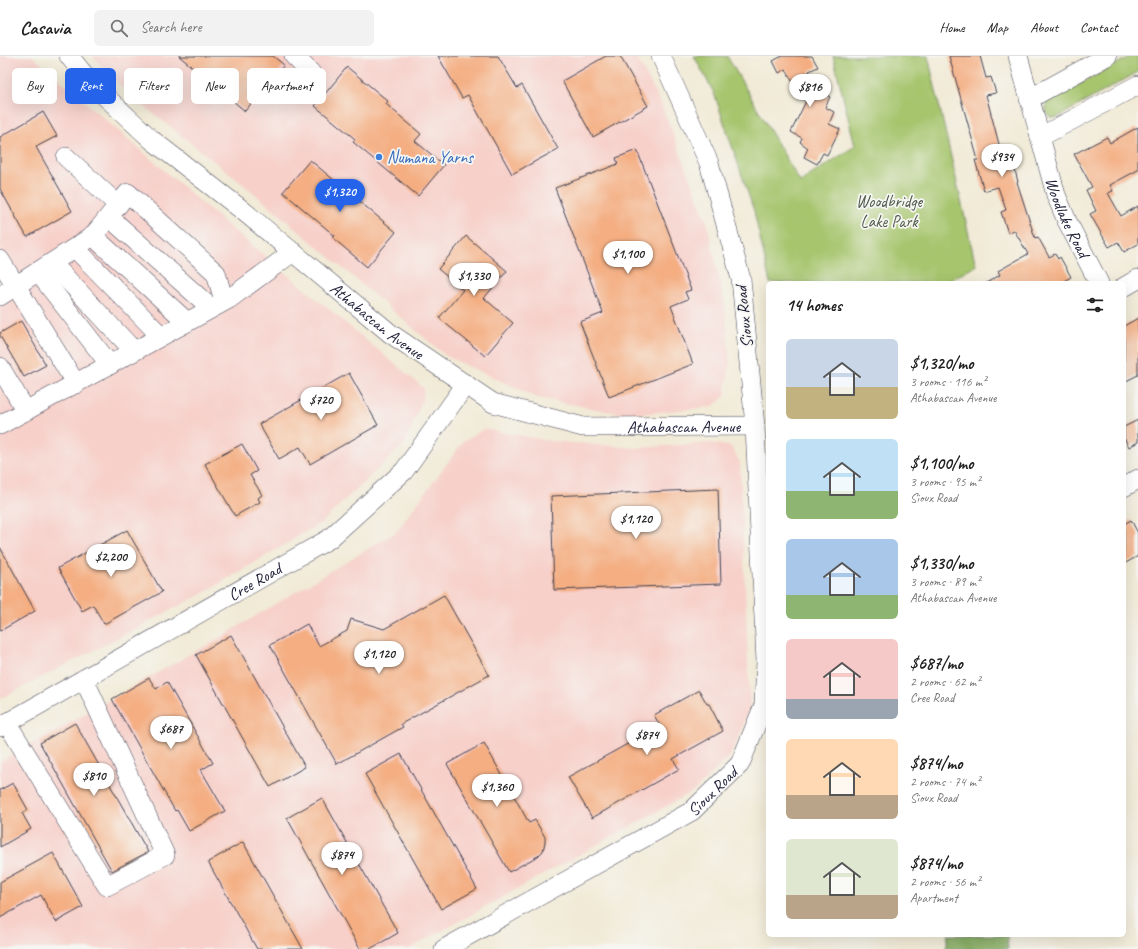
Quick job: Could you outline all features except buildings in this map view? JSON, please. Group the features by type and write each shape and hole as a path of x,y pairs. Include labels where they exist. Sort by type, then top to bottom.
{"street":[{"name":"Athabascan Avenue","path":"69,56 91,83 152,140 241,209 391,334 493,403 583,427 755,426"},
{"path":"294,56 306,68"},
{"name":"Sioux Road","path":"444,949 692,811 740,764 764,705 766,661 755,426 741,279 709,163 661,56"},
{"name":"Woodlake Road","path":"1018,56 1056,195 1067,221 1098,281"},
{"path":"1029,99 1107,56"},
{"path":"1040,137 1138,85"},
{"path":"66,157 114,211 217,305"},
{"path":"8,292 93,236 128,193 216,273 217,305"},
{"path":"93,236 187,322"},
{"path":"75,248 161,336"},
{"path":"0,426 217,305 293,252"},
{"path":"0,260 8,292 76,384"},
{"path":"45,267 134,351"},
{"path":"45,267 110,365"},
{"path":"1126,286 1138,279"},
{"path":"0,367 26,411"},
{"name":"Cree Road","path":"4,725 329,539 404,471 466,384"},
{"path":"1126,486 1138,479"},
{"path":"4,725 107,886 165,855 84,679"}],"shaded area":[{"path":"0,56 32,56 46,68 12,68 12,104 57,104 57,78 65,85 65,104 87,104 226,224 424,388 422,400 405,443 322,522 202,594 0,699"},
{"path":"92,56 636,56 660,101 707,222 725,305 730,363 725,396 712,407 628,415 538,398 446,356 254,193 142,104 183,104 183,68 124,68 124,89 116,81 116,68 104,68"},
{"path":"484,429 550,441 636,448 711,443 731,447 740,462 750,709 730,756 694,791 409,949 0,949 0,762 224,635 396,532 463,442"}],"green space":[{"name":"Woodbridge Lake Park","path":"694,56 727,56 800,182 855,146 833,56 928,56 976,266 948,281 770,281 754,211 714,93"},
{"path":"1131,56 1138,56 1138,72 1056,118 1048,115 1046,110 1047,102"},
{"path":"948,937 1007,937 1008,949 946,949"}],"place":[{"name":"Numana Yarns","path":"379,157"}]}
